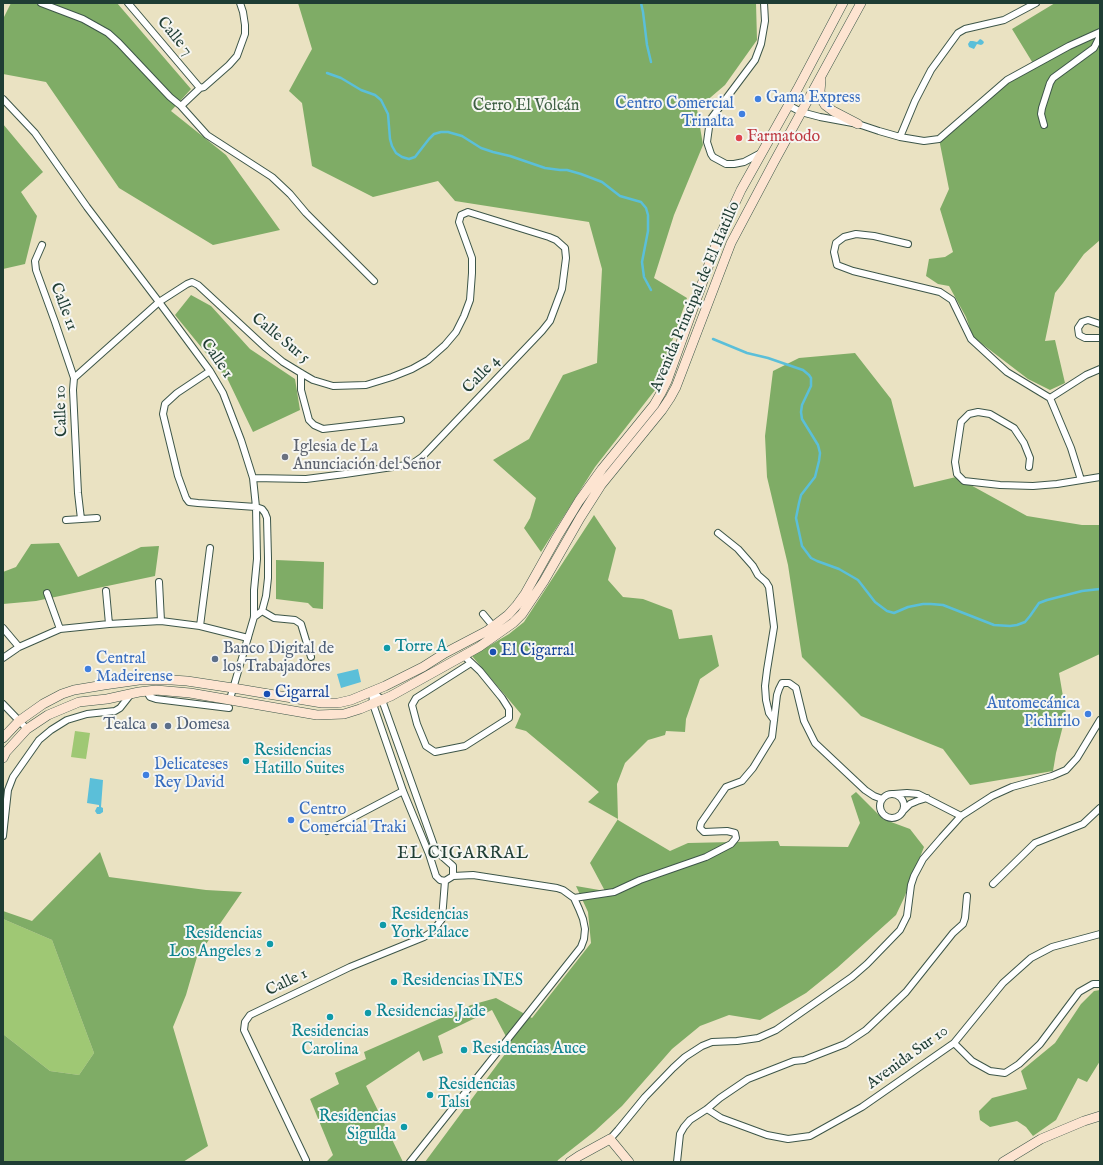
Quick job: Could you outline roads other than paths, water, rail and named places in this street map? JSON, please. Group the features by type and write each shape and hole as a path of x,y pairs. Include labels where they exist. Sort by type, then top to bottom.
{"main road":[{"name":"Avenida Principal de El Hatillo","path":"3,738 18,721 43,704 62,694 74,690 139,680 187,681 322,704 351,700 423,668 445,653 487,631 508,615 525,594 579,501 661,394 670,374 716,245 741,190 843,3"},
{"name":"Avenida Principal de El Hatillo","path":"3,758 6,752 27,729 48,715 78,702 107,699 131,693 156,690 171,691 229,703 317,715 344,714 382,700 464,655 498,635 513,623 522,614 544,581 580,518 601,485 670,398 676,387 731,243 861,3"},
{"path":"821,78 820,91 825,105 833,111 858,124"},
{"path":"1003,1162 1041,1139 1100,1116"},
{"path":"570,1162 610,1139 629,1162"}],"street":[{"path":"42,3 83,20 108,33 119,42 207,135 272,177 290,194 306,214 374,281"},
{"name":"Calle 7","path":"128,3 200,88"},
{"path":"181,106 200,88 204,87 229,65 240,50 245,34 244,12 240,3"},
{"path":"760,154 744,162 726,164 710,154 707,142 710,120 755,60 765,21 764,3"},
{"path":"900,137 931,70 958,33 965,29 1004,20 1036,3"},
{"path":"788,105 802,112 858,124 900,137 924,141 939,139 1008,80 1069,46 1100,32"},
{"path":"1044,125 1041,114 1042,108 1053,78 1094,48 1100,36"},
{"name":"Calle 1","path":"3,99 35,133 87,207 210,371 223,393 241,440 253,478 256,507 257,559 254,590 254,617 229,703"},
{"name":"Calle 4","path":"253,478 331,478 412,464 422,458 542,331 553,314 562,289 566,258 565,248 556,240 549,237 468,212 461,215"},
{"name":"Calle Sur 5","path":"159,302 192,282 198,285 266,348 301,373 313,380 333,386 366,385 412,369 428,360 445,345 456,332 470,300 472,287 472,258 459,222 461,215"},
{"path":"908,244 874,236 856,234 844,237 836,243 834,252 837,265 853,271 940,292 952,300 972,339 1007,372 1050,398 1071,448 1081,480"},
{"name":"Calle 11","path":"42,245 35,261 36,270 74,378"},
{"name":"Calle 10","path":"81,519 78,493 73,390 74,378 159,302"},
{"path":"1100,324 1088,320 1082,322 1078,328 1079,335 1085,338 1100,338"},
{"path":"1050,398 1086,375 1100,369"},
{"path":"210,371 177,393 165,404 163,414 178,476 186,498 189,502 256,507 262,509 265,513 267,518 268,578 266,596 262,611 254,617"},
{"path":"301,373 301,390 309,420 314,425 323,429 401,420"},
{"path":"1029,467 1030,458 1024,443 1014,428 990,414 978,412 969,414 961,422 955,462 957,474 964,481 1000,485 1033,486 1057,484 1100,477"},
{"path":"66,520 97,518"},
{"path":"718,533 738,549 769,587 774,627 765,686 769,713 774,720"},
{"path":"200,626 210,548"},
{"path":"159,582 161,621"},
{"path":"106,591 109,624"},
{"path":"47,592 60,629"},
{"path":"262,611 274,618 295,620 301,624 312,657"},
{"path":"483,614 493,626"},
{"path":"3,658 19,647 60,629 109,624 161,621 200,626 248,638"},
{"path":"3,628 19,647"},
{"path":"464,655 480,671 502,698 509,709 510,718 465,746 435,752 426,746 417,724 412,705 416,698 471,663"},
{"path":"574,898 614,892 640,880 706,856 731,844 736,838 735,833 727,831 704,832 700,828 701,822 726,787 742,781 753,768 772,738 779,689 782,683 789,683 796,688 804,721 815,743 865,790 882,799"},
{"path":"372,691 382,700 436,851 453,866 453,876"},
{"path":"372,691 373,704 403,791 429,854 436,876 440,880 445,881 453,876 473,875 563,890 574,898 583,919 585,929 581,947 410,1162"},
{"path":"3,836 8,790 13,776 39,740 67,720 87,714 115,711 120,708 131,693"},
{"path":"3,704 27,729"},
{"path":"610,1139 645,1096 685,1057 702,1046 712,1042 758,1038 776,1030 852,977 867,964 900,930 907,916 911,885 919,866 942,836 961,816 998,793 1066,770 1077,758 1100,720"},
{"path":"327,831 403,791"},
{"path":"926,798 910,804 896,817 885,816 882,813 880,806 882,799 889,794 918,794 926,798 961,816"},
{"path":"893,794 897,795 902,800 904,808 902,812"},
{"path":"992,884 1035,843 1084,824 1100,808"},
{"path":"429,854 436,851"},
{"name":"Calle 1","path":"306,1160 244,1030 245,1022 250,1015 350,967 424,937 433,931 442,919 445,881"},
{"path":"677,1162 680,1134 684,1126 720,1098 748,1079 794,1061 804,1060 845,1044 866,1030 906,992 953,933 963,924 967,896"},
{"name":"Avenida Sur 10","path":"707,1109 721,1118 767,1135 788,1139 810,1136 862,1107 954,1043 1003,983 1031,958 1052,947 1100,934"},
{"path":"954,1043 972,1061 990,1071 1005,1073 1019,1064 1040,1044 1078,992 1093,984 1100,984"}],"water":[{"path":"980,39 984,42 983,44 977,44 974,49 969,47 968,44 970,41 977,42"},
{"path":"358,669 361,682 341,688 337,674"},
{"path":"90,778 103,780 101,807 103,808 103,812 100,814 97,814 95,811 99,805 87,803"}],"waterway":[{"path":"641,3 651,62"},
{"path":"327,73 341,78 361,90 375,95 381,100 388,114 392,146 396,153 402,157 409,159 415,157 434,134 448,132 462,136 481,148 493,152 545,168 567,170 581,174 602,182 620,196 641,202 646,208 648,215 648,231 642,262 644,277 651,290"},
{"path":"713,339 747,353 768,358 803,370 811,378 811,386 802,405 801,412 802,419 818,445 820,453 815,477 801,495 796,518 802,546 811,558 839,569 858,580 875,602 887,611 894,613 908,607 923,604 943,605 994,625 1010,626 1025,622 1039,603 1082,591 1100,589"}],"place":[{"name":"Gama Express","path":"758,99"},
{"name":"Centro Comercial Trinalta","path":"742,114"},
{"name":"Farmatodo","path":"739,138"},
{"name":"Iglesia de La Anunciación del Señor","path":"285,457"},
{"name":"Torre A","path":"387,648"},
{"name":"El Cigarral","path":"493,652"},
{"name":"Banco Digital de los Trabajadores","path":"215,659"},
{"name":"Central Madeirense","path":"88,669"},
{"name":"Cigarral","path":"267,694"},
{"name":"Automecánica Pichirilo","path":"1088,714"},
{"name":"Tealca","path":"154,726"},
{"name":"Domesa","path":"168,726"},
{"name":"Residencias Hatillo Suites","path":"246,761"},
{"name":"Delicateses Rey David","path":"146,775"},
{"name":"Centro Comercial Traki","path":"291,820"},
{"name":"Residencias York Palace","path":"383,925"},
{"name":"Residencias Los Angeles 2","path":"270,944"},
{"name":"Residencias INES","path":"394,982"},
{"name":"Residencias Jade","path":"368,1013"},
{"name":"Residencias Carolina","path":"330,1017"},
{"name":"Residencias Auce","path":"464,1050"},
{"name":"Residencias Talsi","path":"430,1095"},
{"name":"Residencias Sigulda","path":"404,1127"}],"district":[{"name":"EL CIGARRAL","path":"463,855"}],"park label":[{"name":"Cerro El Volcán","path":"526,107"}]}
